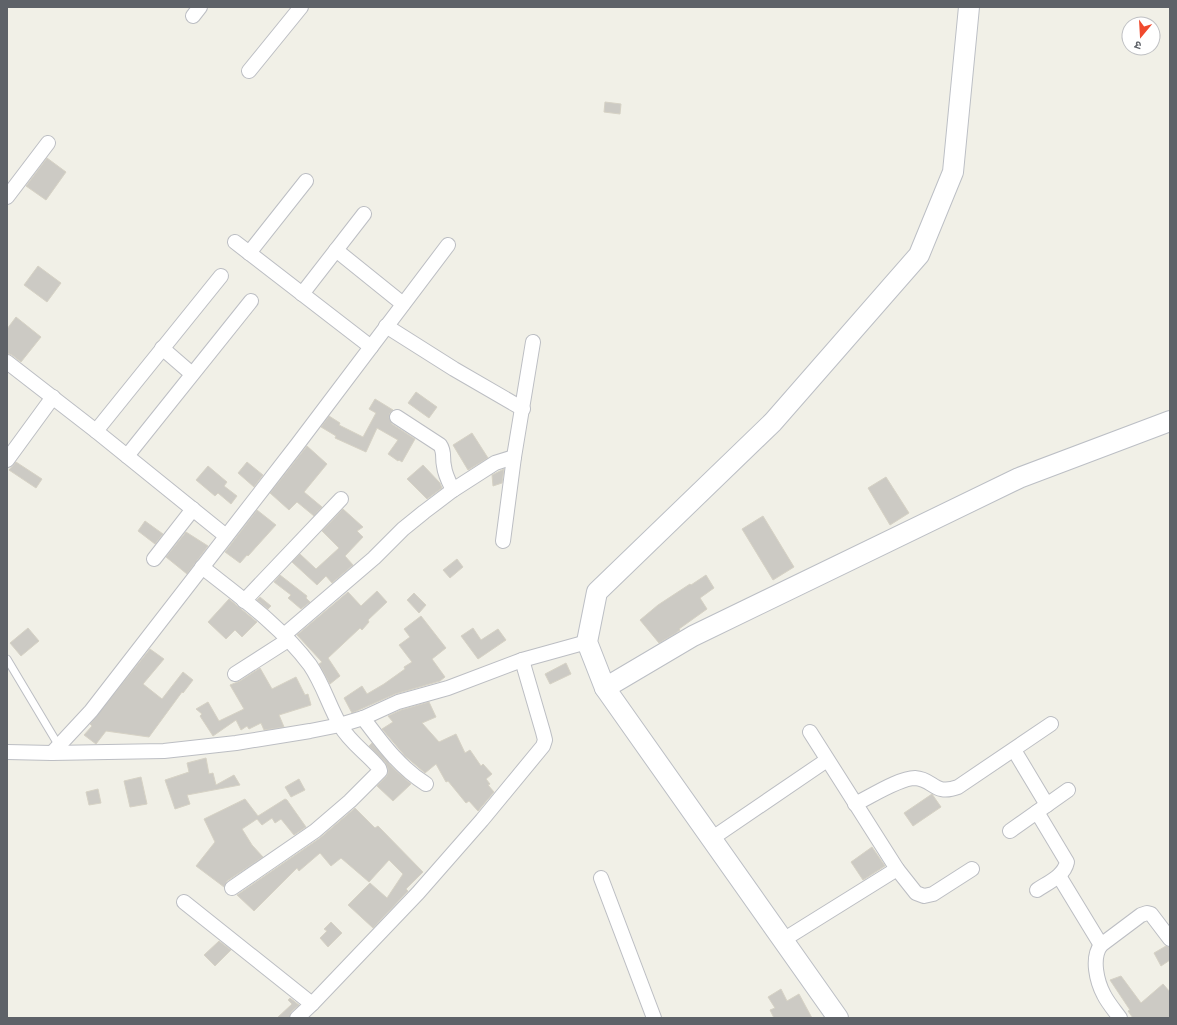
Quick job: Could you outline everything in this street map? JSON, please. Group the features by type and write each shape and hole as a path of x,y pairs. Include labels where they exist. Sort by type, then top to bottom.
{"street":[{"path":"249,71 301,7"},
{"path":"838,1018 605,688 587,642 596,592 773,422 918,255 953,172 969,7"},
{"path":"7,197 48,143"},
{"path":"249,253 306,181"},
{"path":"302,294 364,214"},
{"path":"235,242 371,347"},
{"path":"56,750 91,711 297,445 448,245"},
{"path":"336,250 403,304"},
{"path":"96,430 221,276"},
{"path":"127,456 251,301"},
{"path":"386,326 454,369 523,409"},
{"path":"503,541 514,457 533,342"},
{"path":"162,348 192,374"},
{"path":"7,362 96,430 226,536"},
{"path":"7,460 53,397"},
{"path":"396,417 440,445 443,449 447,479 453,490"},
{"path":"605,688 693,636 1019,478 1170,421"},
{"path":"235,674 286,638 374,558 403,529 453,490 495,463 514,457"},
{"path":"244,601 341,499"},
{"path":"154,560 193,510"},
{"path":"202,567 286,638 310,666 347,736 377,764 380,771 350,801 314,831 232,888"},
{"path":"7,752 56,750 171,750 236,743 310,731 363,718 398,702 448,688 522,660 587,642"},
{"path":"297,1018 418,893 488,814 543,746 545,740 522,660"},
{"path":"363,718 405,770 426,784"},
{"path":"855,804 902,781 915,778 925,780 941,790 949,790 958,787 1050,724"},
{"path":"810,732 826,760 897,869 916,893 924,896 933,894 972,868"},
{"path":"1014,750 1067,862 1065,868 1059,876 1037,890"},
{"path":"711,839 826,760"},
{"path":"1010,831 1068,790"},
{"path":"783,940 897,869"},
{"path":"1059,876 1101,945"},
{"path":"601,878 654,1018"},
{"path":"184,902 312,1004"},
{"path":"1120,1018 1104,996 1100,986 1095,960 1096,951 1101,945 1141,915 1146,913 1151,914 1170,939"}],"lane":[{"path":"7,660 56,750"}],"building":[{"path":"605,102 621,104 620,114 604,112"},
{"path":"47,158 66,172 46,200 26,186"},
{"path":"38,266 61,283 47,302 24,285"},
{"path":"16,317 41,337 21,362 7,353 7,329"},
{"path":"416,392 437,407 429,418 408,403"},
{"path":"375,399 393,410 389,417 392,424 415,439 402,462 388,454 398,440 377,428 366,452 335,438 336,436 321,427 329,416 340,423 339,425 363,437 376,413 369,409"},
{"path":"472,433 488,458 468,470 453,445"},
{"path":"307,446 327,464 304,492 322,507 314,516 297,502 289,510 270,493"},
{"path":"16,462 42,479 36,488 9,470"},
{"path":"247,462 263,475 254,487 238,473"},
{"path":"423,465 440,483 442,488 427,499 407,479"},
{"path":"208,466 227,482 224,486 237,496 231,504 218,493 215,496 196,480"},
{"path":"504,469 502,483 493,486 492,475"},
{"path":"886,477 909,513 890,525 868,488"},
{"path":"343,509 363,527 357,531 363,537 345,556 353,565 332,583 326,576 317,585 292,562 300,554 316,569 339,548 322,531"},
{"path":"257,510 276,525 240,563 225,552"},
{"path":"763,516 794,567 773,580 742,529"},
{"path":"145,521 163,534 155,544 138,531"},
{"path":"186,532 208,546 187,574 166,557"},
{"path":"457,559 463,567 450,578 443,570"},
{"path":"280,575 307,596 306,598 310,602 301,609 288,598 291,595 274,582"},
{"path":"706,575 714,588 700,598 707,609 679,629 680,630 676,633 659,643 640,620 658,605"},
{"path":"377,591 387,602 368,620 369,622 362,630 360,628 328,658 340,676 330,684 319,664 322,662 297,635 348,592 361,606"},
{"path":"414,593 426,605 419,613 407,600"},
{"path":"260,597 271,606 268,609 257,600"},
{"path":"229,599 257,622 242,637 235,630 226,639 208,622"},
{"path":"421,616 446,648 432,659 445,677 440,681 395,694 352,713 344,698 362,686 367,694 384,684 412,662 399,645 410,637 404,629"},
{"path":"28,628 39,641 21,656 10,643"},
{"path":"473,628 481,640 498,629 506,640 478,659 461,636"},
{"path":"150,649 164,659 143,684 162,699 183,672 193,680 183,693 182,692 149,737 106,731 96,744 84,735 92,726 90,724"},
{"path":"566,663 571,674 550,684 545,674"},
{"path":"260,668 272,689 296,677 305,695 308,694 311,705 279,715 284,727 264,730 261,723 249,729 247,726 241,730 236,720 213,736 200,716 202,714 196,709 208,702 219,721 244,709 230,685 240,681"},
{"path":"429,702 436,717 422,723 439,742 456,734 465,753 470,750 481,766 483,764 492,774 486,779 490,784 488,785 494,792 478,811 469,801 466,803 448,781 446,782 436,764 425,773 405,756 382,729 393,722 388,716 401,710"},
{"path":"372,743 393,768 411,784 393,801 377,786 386,777 388,769 385,762 369,746"},
{"path":"206,758 209,774 213,773 216,785 234,775 240,785 187,795 190,804 175,809 165,780 189,772 187,763"},
{"path":"141,777 147,804 130,807 124,781"},
{"path":"299,779 305,790 291,797 285,787"},
{"path":"98,789 101,803 89,805 86,792"},
{"path":"932,794 941,807 913,826 904,813"},
{"path":"245,799 258,816 285,799 306,827 294,835 281,819 275,823 272,818 262,825 257,819 242,829 252,845 263,857 227,881 224,887 196,866 215,842 204,819"},
{"path":"355,808 375,828 378,826 423,872 406,889 408,891 373,928 348,905 370,883 387,898 403,874 389,860 369,882 341,858 331,866 320,853 299,871 297,868 254,911 237,895 320,838"},
{"path":"872,847 885,866 863,880 851,862"},
{"path":"331,922 342,933 328,947 320,938 327,931 324,929"},
{"path":"219,941 231,950 215,966 204,955"},
{"path":"1166,946 1170,947 1170,960 1161,966 1154,953"},
{"path":"1121,976 1141,1003 1163,984 1170,992 1170,1018 1133,1018 1128,1011 1130,1010 1110,980"},
{"path":"781,989 787,1001 799,994 812,1018 774,1018 770,1010 775,1008 768,997"},
{"path":"290,998 299,1005 291,1012 289,1018 277,1018 292,1004 288,1000"}]}
